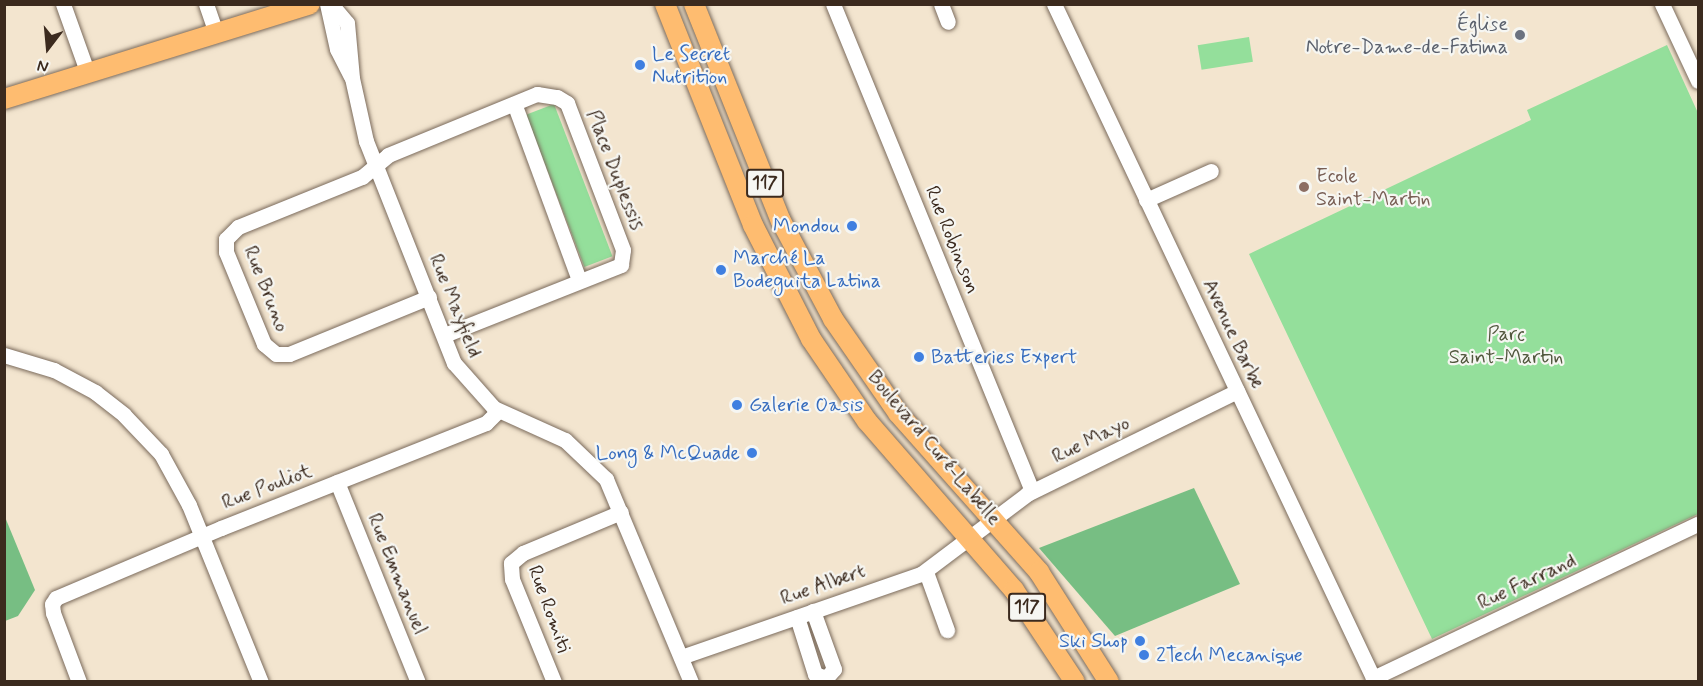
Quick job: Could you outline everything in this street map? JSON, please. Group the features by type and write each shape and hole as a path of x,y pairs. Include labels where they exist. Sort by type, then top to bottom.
{"main road":[{"path":"4,99 310,4"},
{"name":"Boulevard Curé-Labelle","path":"665,4 757,235 811,339 867,421 970,538 1025,605 1075,681"},
{"name":"Boulevard Curé-Labelle","path":"694,4 781,221 818,293 883,392 994,520 1056,596 1109,681"}],"street":[{"path":"63,4 88,74"},
{"path":"206,4 216,33"},
{"name":"Rue Mayfield","path":"329,4 337,50 352,78 375,166 461,375 498,411 558,436 579,450 606,479 691,681"},
{"name":"Rue Robinson","path":"833,4 1032,491"},
{"path":"941,4 948,22"},
{"name":"Avenue Barbe","path":"1054,4 1374,680"},
{"path":"1662,4 1698,81"},
{"name":"Place Duplessis","path":"375,166 388,155 515,106 537,94 557,97 567,103 623,250 621,265 444,335"},
{"path":"515,106 579,280"},
{"name":"Rue Bruno","path":"375,166 362,177 238,227 226,239 226,252 264,344 276,354 289,354 429,297"},
{"path":"1146,200 1211,171"},
{"path":"4,356 62,374 124,415 169,465 202,536 261,681"},
{"name":"Rue Mayo","path":"970,538 1032,491 1237,391"},
{"name":"Rue Pouliot","path":"79,681 52,604 60,596 202,536 486,423 498,411"},
{"name":"Rue Emmanuel","path":"337,482 418,681"},
{"name":"Rue Romiti","path":"554,681 512,579 511,563 523,553 621,512"},
{"name":"Rue Farrand","path":"1374,680 1698,524"},
{"name":"Rue Albert","path":"681,657 926,572 970,538"},
{"path":"926,572 947,630"},
{"path":"797,616 814,674 826,678 834,669 813,611"}],"green space":[{"path":"1249,37 1253,62 1202,70 1198,45"},
{"name":"Parc Saint-Martin","path":"1667,45 1698,113 1698,514 1432,639 1249,254 1531,120 1527,110"},
{"path":"554,104 612,256 584,267 526,115"},
{"path":"1194,488 1240,584 1115,636 1039,548"},
{"path":"5,517 35,590 18,616 5,621"}],"place":[{"name":"Église Notre-Dame-de-Fatima","path":"1520,35"},
{"name":"Le Secret Nutrition","path":"640,65"},
{"name":"Ecole Saint-Martin","path":"1304,187"},
{"name":"Mondou","path":"852,226"},
{"name":"Marché La Bodeguita Latina","path":"721,270"},
{"name":"Batteries Expert","path":"919,357"},
{"name":"Galerie Oasis","path":"737,405"},
{"name":"Long & McQuade","path":"752,453"},
{"name":"Ski Shop","path":"1140,641"},
{"name":"2Tech Mecanique","path":"1144,655"}]}
